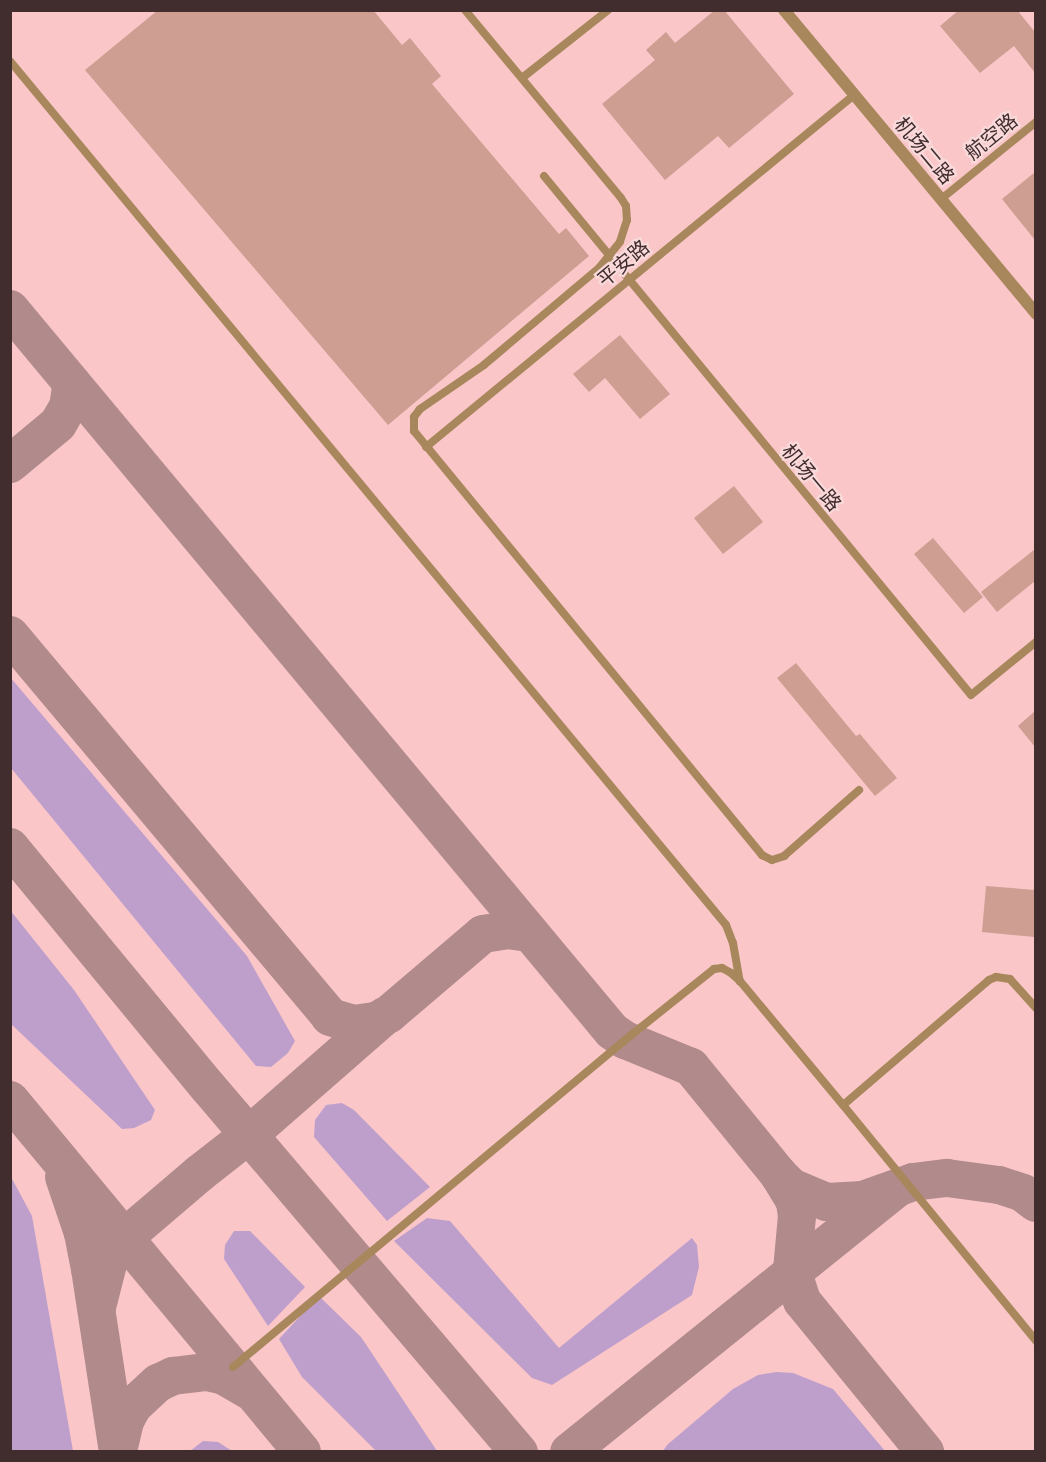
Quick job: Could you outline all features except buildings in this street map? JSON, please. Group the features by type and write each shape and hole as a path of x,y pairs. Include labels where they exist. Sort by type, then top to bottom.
{"street":[{"name":"机场二路","path":"784,10 1035,315"}],"lane":[{"path":"465,10 626,206 627,220 624,234 610,257 484,365 416,413 413,422 414,431 740,831 766,858 772,860 784,856 859,790"},
{"path":"522,78 608,10"},
{"path":"10,62 726,925 733,943 740,981"},
{"name":"平安路","path":"426,447 854,95"},
{"name":"航空路","path":"940,200 1035,122"},
{"name":"机场一路","path":"544,176 971,695 1035,642"},
{"path":"232,1367 705,974 722,968 740,981 1035,1341"},
{"path":"843,1105 989,980 996,977 1010,979 1035,1008"}],"shaded area":[{"path":"10,677 247,956 295,1041 288,1053 271,1067 256,1066 11,768"},
{"path":"10,910 74,990 155,1110 151,1120 134,1128 122,1129 11,1024"},
{"path":"342,1103 354,1110 430,1187 387,1221 314,1137 315,1120 326,1105"},
{"path":"10,1175 32,1216 73,1451 11,1451"},
{"path":"427,1218 450,1221 559,1348 692,1238 697,1245 699,1267 692,1295 552,1385 532,1378 394,1241"},
{"path":"234,1231 250,1231 305,1287 268,1326 224,1259 225,1245"},
{"path":"319,1296 361,1337 437,1451 376,1451 302,1377 279,1339"},
{"path":"777,1372 793,1373 833,1389 885,1451 663,1451 667,1445 733,1389 758,1375"},
{"path":"203,1441 218,1442 232,1451 190,1451"}],"taxiway":[{"path":"10,309 612,1031 625,1040 691,1067 779,1175 795,1202 797,1216 792,1270 802,1301 925,1452"},
{"path":"10,464 58,424 68,407 72,383"},
{"path":"10,635 330,1017 354,1024 376,1021 389,1014 483,934 508,930 529,933"},
{"path":"10,847 208,1087 519,1452"},
{"path":"97,1307 109,1260 125,1237 250,1134 385,1016"},
{"path":"10,1100 302,1452"},
{"path":"779,1175 791,1187 826,1202 863,1200 913,1182 947,1178 999,1185 1023,1193 1036,1203"},
{"path":"64,1177 83,1233 118,1452"},
{"path":"569,1452 897,1188"},
{"path":"119,1447 125,1421 133,1406 158,1383 173,1376 207,1372 224,1376 250,1391"}]}
